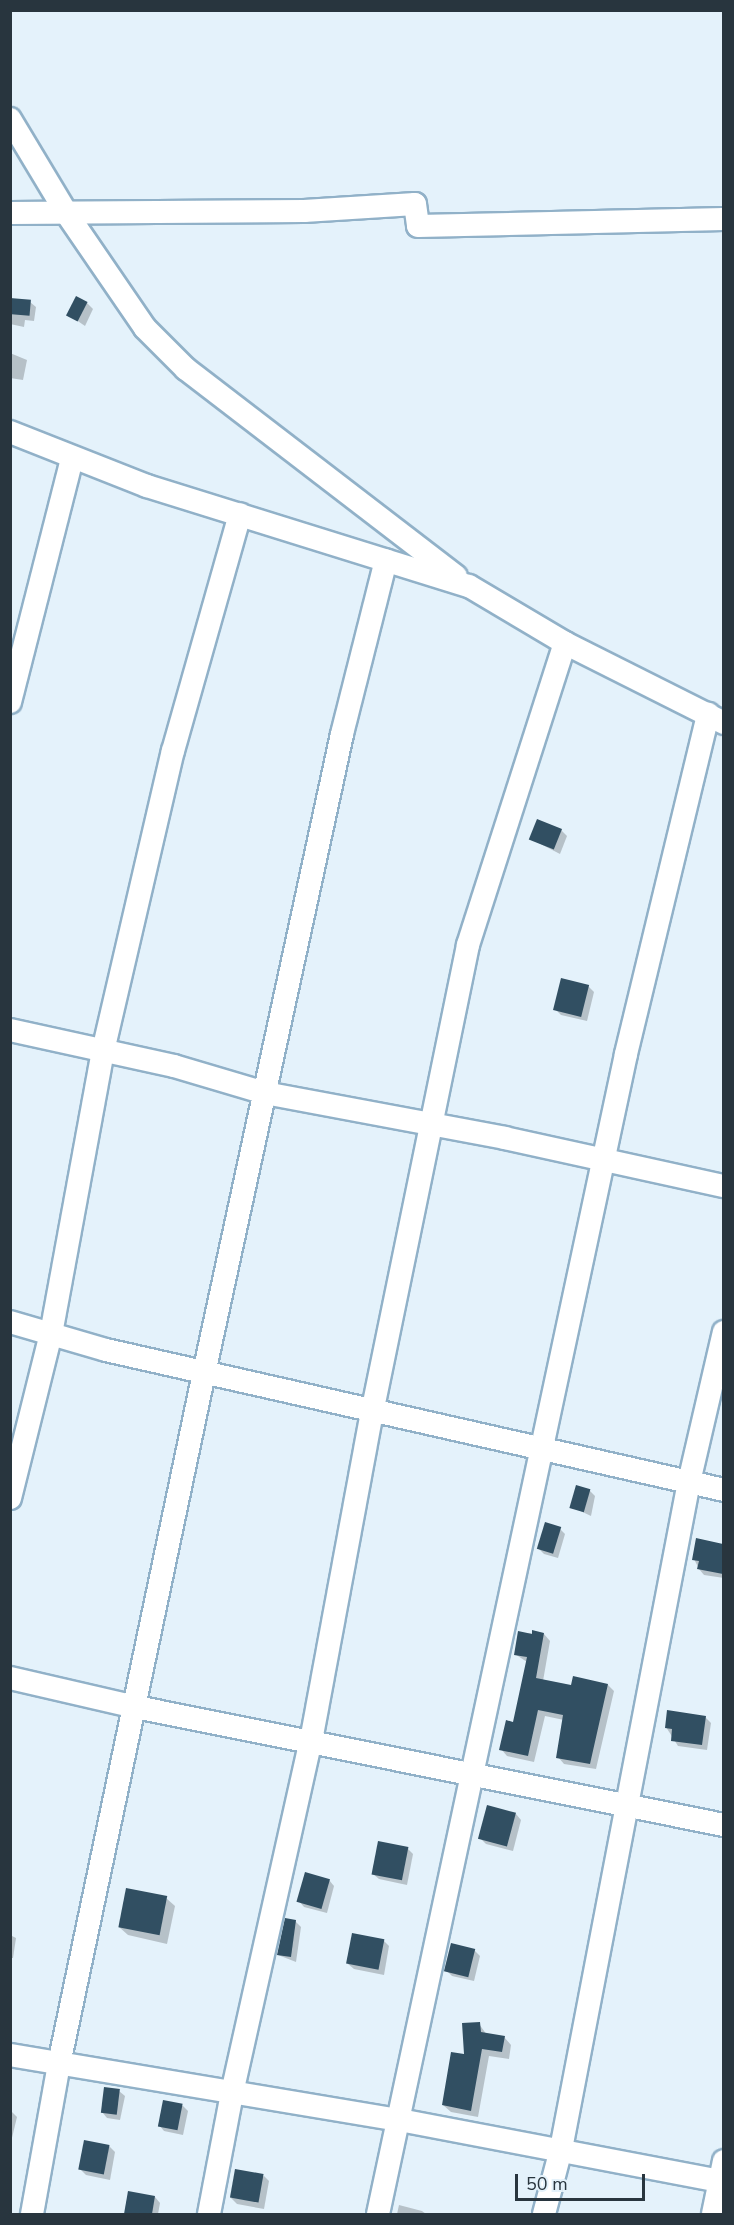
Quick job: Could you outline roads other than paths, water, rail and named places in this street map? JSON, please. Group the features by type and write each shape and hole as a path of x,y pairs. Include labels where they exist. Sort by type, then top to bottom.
{"street":[{"path":"10,119 67,214 145,328 186,369 470,586 565,644 716,718 603,1160 543,1446 470,1774 378,2214"},
{"path":"10,213 304,211 415,204 418,226 723,219"},
{"path":"10,432 72,459 470,586"},
{"path":"10,702 72,459"},
{"path":"10,1498 51,1334 103,1051 173,751 240,514"},
{"path":"32,2214 59,2064 136,1707 204,1372 342,734 386,560"},
{"path":"210,2214 232,2093 311,1741 373,1408 468,945 565,644"},
{"path":"10,1030 174,1066 266,1093 432,1123 723,1186"},
{"path":"10,1322 204,1372 543,1446 723,1490"},
{"path":"544,2214 561,2149 629,1805 689,1482 723,1332"},
{"path":"10,1678 136,1707 723,1825"},
{"path":"10,2055 722,2175 713,2214"}]}
